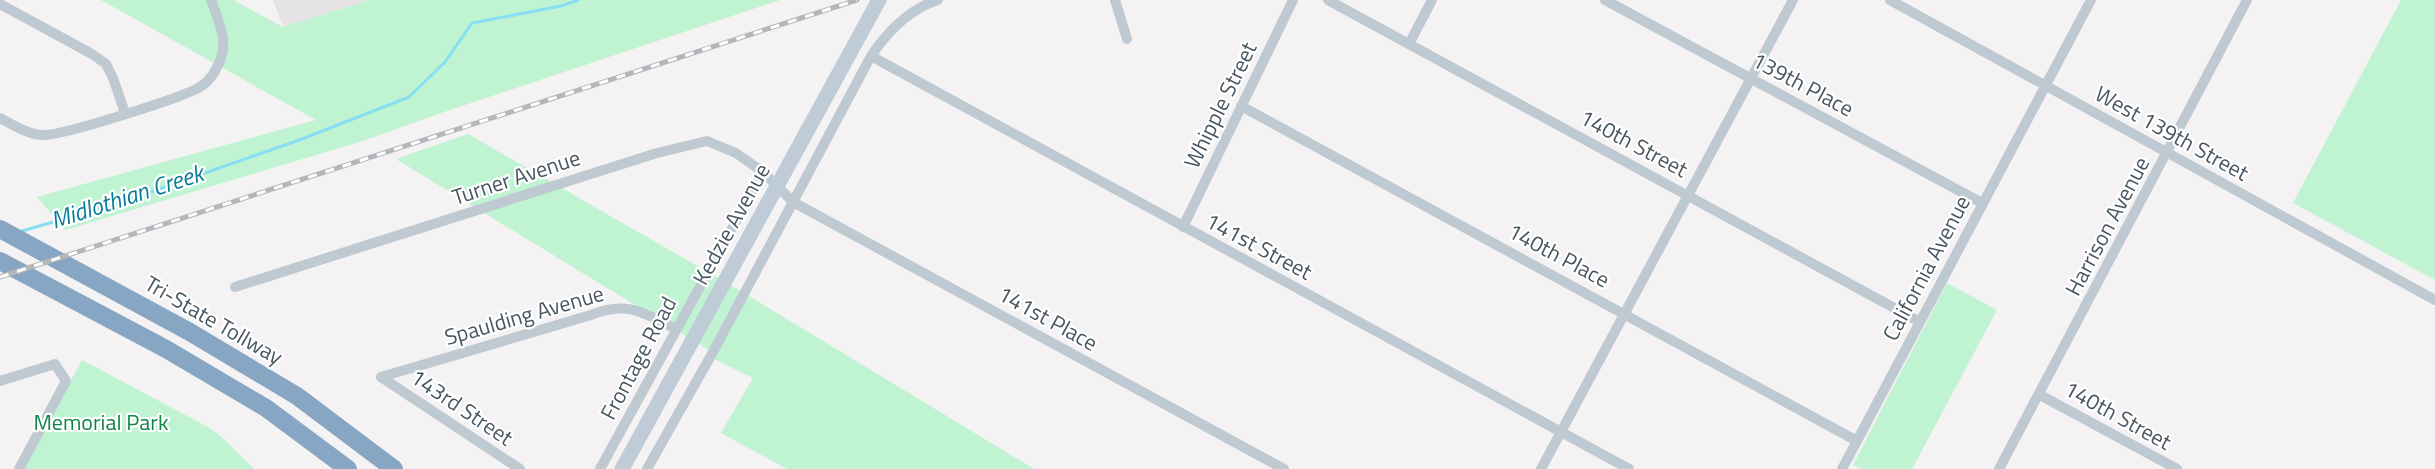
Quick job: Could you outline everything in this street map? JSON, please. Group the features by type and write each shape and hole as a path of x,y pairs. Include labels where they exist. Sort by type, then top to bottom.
{"highway":[{"name":"Tri-State Tollway","path":"0,229 188,331 297,396 394,469"},
{"path":"0,261 166,350 266,408 348,469"}],"main road":[{"name":"Kedzie Avenue","path":"622,469 879,0"}],"street":[{"path":"0,118 23,130 51,135 193,91 208,81 220,60 223,48 222,33 211,0"},
{"path":"647,469 872,56 895,26 923,5 938,0"},
{"path":"1115,0 1127,39"},
{"name":"Whipple Street","path":"1183,227 1293,0"},
{"name":"140th Street","path":"1328,0 1920,322"},
{"path":"1409,44 1432,0"},
{"name":"139th Place","path":"1605,0 1982,203"},
{"path":"1541,469 1793,0"},
{"name":"West 139th Street","path":"1890,0 2435,300"},
{"name":"California Avenue","path":"1842,469 2091,0"},
{"name":"Harrison Avenue","path":"1999,469 2247,0"},
{"path":"0,4 92,54 106,64 125,113"},
{"name":"141st Street","path":"872,56 1629,469"},
{"name":"140th Place","path":"1241,106 1857,441"},
{"name":"Turner Avenue","path":"235,287 657,153 707,141 736,153 763,172 793,202"},
{"name":"Frontage Road","path":"600,469 763,172"},
{"name":"141st Place","path":"793,202 1284,469"},
{"name":"Spaulding Avenue","path":"381,377 606,309 633,309 676,329"},
{"path":"0,381 55,364 66,381 19,469"},
{"name":"143rd Street","path":"381,377 520,469"},
{"name":"140th Street","path":"2040,395 2177,469"}],"shaded area":[{"path":"273,0 369,0 283,27"}],"green space":[{"path":"101,0 233,0 283,27 369,0 780,0 363,141 65,230 37,197 316,120"},
{"path":"2401,0 2435,0 2435,280 2293,203"},
{"path":"468,134 744,293 1034,469 787,469 721,433 753,378 710,357 712,352 396,159"},
{"path":"1947,283 1997,310 1912,469 1862,469 1853,465"},
{"name":"Memorial Park","path":"82,360 208,427 222,437 254,469 23,469"}],"waterway":[{"name":"Midlothian Creek","path":"19,232 125,201 302,139 409,97 445,62 472,23 561,6 578,0"}],"railway":[{"path":"0,277 857,0"}]}
